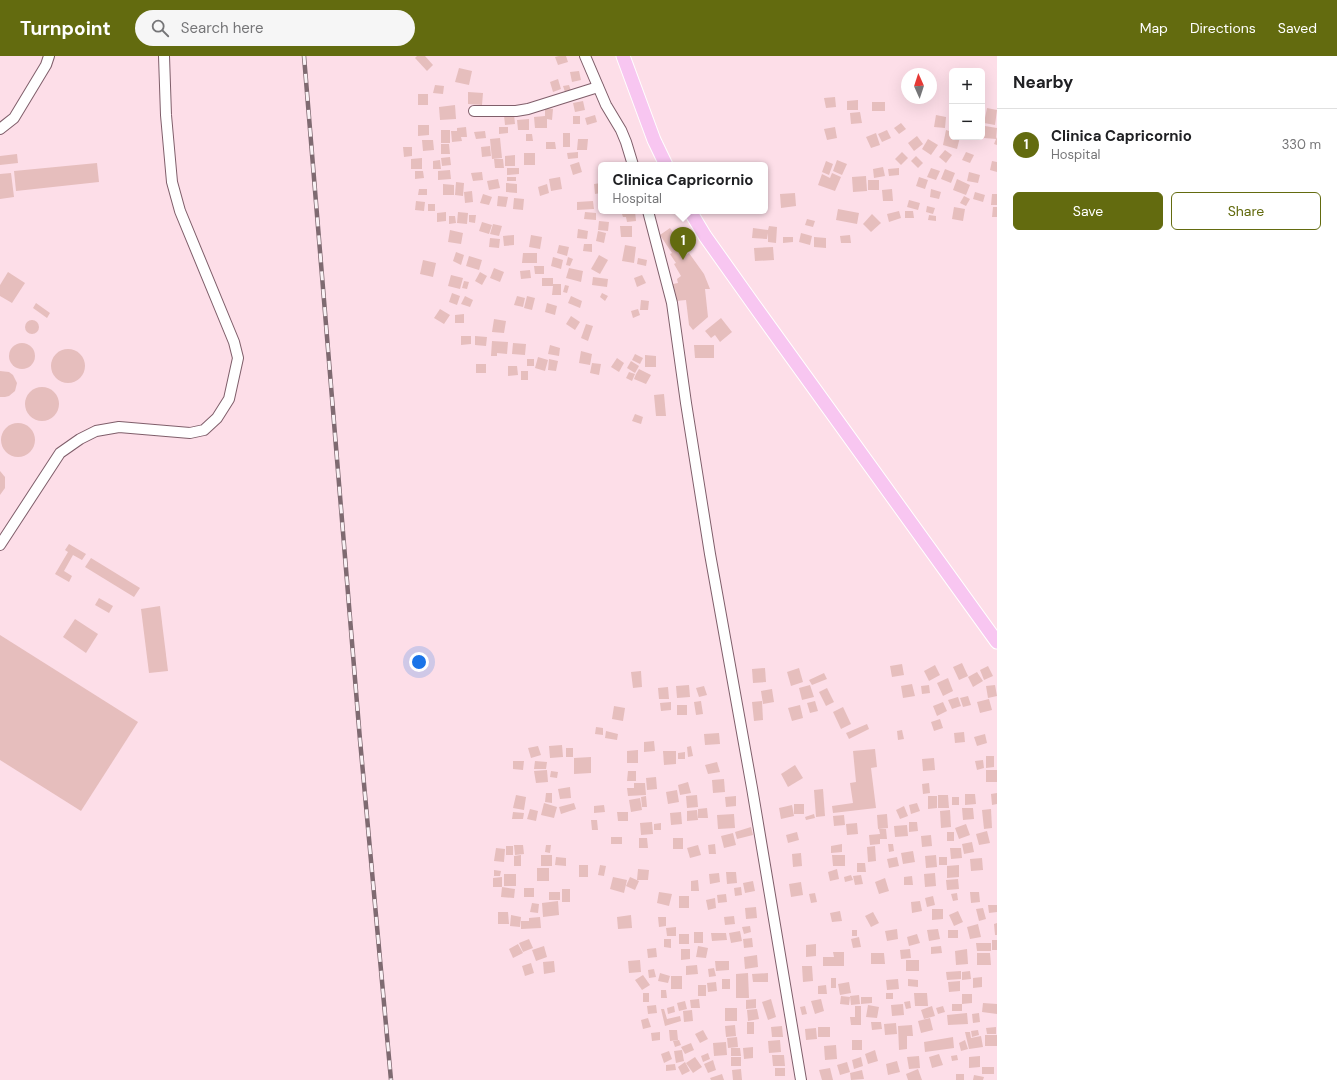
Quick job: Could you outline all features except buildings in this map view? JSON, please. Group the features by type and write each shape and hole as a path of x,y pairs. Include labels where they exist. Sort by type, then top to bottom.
{"main road":[{"path":"623,56 654,140 665,162"},
{"path":"692,214 704,236 997,642"}],"street":[{"path":"0,128 14,118 46,65 49,56"},
{"path":"0,545 60,453 80,439 96,431 119,428 190,432 204,430 217,418 228,399 238,358 234,342 180,211 172,182 166,115 164,56"},
{"path":"585,56 606,105 621,130 632,162"},
{"path":"474,111 516,111 528,109 598,86"},
{"path":"649,214 672,302 686,403 710,554 752,788 801,1080"}],"railway":[{"path":"304,56 360,740 391,1080"}],"place":[{"name":"Clinica Capricornio","path":"683,260"}]}
